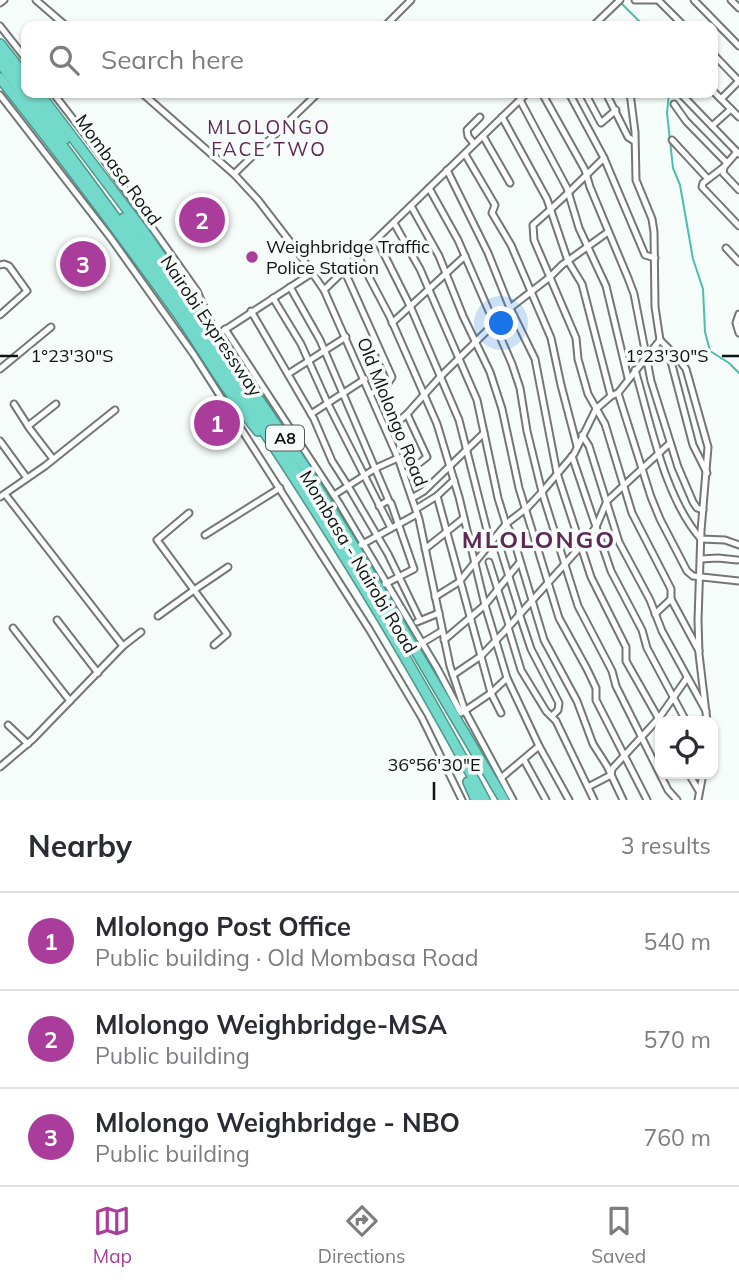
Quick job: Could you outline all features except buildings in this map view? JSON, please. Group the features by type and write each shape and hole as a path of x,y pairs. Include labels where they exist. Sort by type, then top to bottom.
{"highway":[{"path":"0,44 21,71"},
{"path":"0,54 21,81"},
{"name":"Nairobi Expressway","path":"0,63 21,91"},
{"name":"Mombasa - Nairobi Road","path":"0,78 182,320 232,400 258,431 374,618 464,773 476,800"},
{"name":"Nairobi Expressway","path":"27,98 104,200 263,430 391,634 485,800"},
{"name":"Nairobi Expressway","path":"35,98 148,250 256,406 387,615 491,800"},
{"name":"Mombasa Road","path":"43,98 218,331 330,509 359,546 383,585 460,713 504,800"}],"street":[{"path":"36,0 60,21"},
{"path":"390,21 411,0"},
{"path":"601,21 620,0"},
{"path":"635,0 657,0 679,21"},
{"path":"694,0 715,21"},
{"path":"731,0 739,8"},
{"path":"718,25 739,46"},
{"path":"0,26 21,53"},
{"path":"718,59 739,81 721,99"},
{"path":"0,95 171,320 280,488 405,690 451,774 462,800"},
{"path":"718,96 739,117"},
{"path":"57,98 197,290 218,331 340,503 359,546 400,524 454,480"},
{"name":"Old Mlolongo Road","path":"148,98 234,174 258,200 324,290 365,379 412,498 460,713 513,800"},
{"path":"234,174 313,98"},
{"path":"545,98 586,173 634,294 651,381 670,443 693,502 697,508 703,510"},
{"path":"572,98 604,158 645,255 655,258"},
{"path":"587,98 601,123 616,110"},
{"path":"609,98 628,137 634,141"},
{"path":"630,98 636,180 652,219 655,307 660,340 686,369 708,447 701,539 699,651 707,716"},
{"path":"685,98 738,153 702,187 739,226"},
{"path":"324,290 520,100 569,194 579,228 606,286 628,378"},
{"path":"674,104 726,165 725,176 739,190"},
{"path":"712,126 731,109"},
{"path":"474,144 467,130 480,117"},
{"path":"502,117 551,210 568,261 582,284 615,394 660,519 687,571 693,576 739,581"},
{"path":"483,136 510,183"},
{"path":"672,140 708,179"},
{"path":"465,153 493,202 492,213 511,245 551,338 577,446"},
{"path":"604,158 586,173 569,194 532,226 534,240 576,338 578,359 586,386 605,424 640,534 671,589 671,599 699,651"},
{"path":"447,170 536,359 557,473 581,546 596,588 626,647 626,661 658,716"},
{"path":"429,188 465,256 520,388 542,492 578,606 668,790 677,800"},
{"path":"411,206 447,273 490,372 502,409 526,510 559,618 596,688 596,700 648,800"},
{"path":"394,223 420,269 477,400 506,524 513,537 544,640 623,800"},
{"path":"387,431 407,414 440,377 510,308 608,232"},
{"path":"377,240 411,307 459,420 490,542"},
{"path":"726,248 739,262"},
{"path":"392,323 465,256"},
{"path":"359,258 392,323 437,424 507,678 539,746 569,800"},
{"path":"0,265 9,266 27,291 0,315"},
{"path":"345,272 392,377 388,383 371,394"},
{"path":"218,331 312,273"},
{"path":"290,287 325,351 400,524 414,569 383,585 422,643 460,713 491,693 507,678"},
{"path":"273,298 294,331 391,528"},
{"path":"251,311 311,414 332,461 400,578 420,620"},
{"path":"739,314 736,323 739,332"},
{"path":"0,369 51,327"},
{"path":"288,374 346,337"},
{"path":"435,597 459,582 506,524 526,510 542,492 572,456 596,409 615,394 660,340"},
{"path":"668,348 693,445 707,473"},
{"path":"635,370 659,452 692,529 701,539 725,540 739,545"},
{"path":"311,414 365,379"},
{"path":"15,404 53,459"},
{"path":"28,426 56,404"},
{"path":"115,410 2,496 123,646"},
{"path":"404,475 427,457 407,414"},
{"path":"412,498 424,491 484,433"},
{"path":"582,435 589,446 619,542 646,592 662,631 707,712"},
{"path":"0,441 27,478"},
{"path":"453,675 481,656 581,546 596,527 607,501 670,443"},
{"path":"572,456 611,571 683,716"},
{"path":"334,495 376,468 398,458"},
{"path":"205,536 280,488"},
{"path":"437,496 491,693 501,713"},
{"path":"379,506 389,501"},
{"path":"330,509 340,503"},
{"path":"189,513 157,540 228,634 214,645"},
{"path":"425,550 464,518"},
{"path":"513,537 504,544 501,551 531,649 559,702 558,710 552,716"},
{"path":"701,559 737,560"},
{"path":"489,562 521,670 545,711 552,716 594,800"},
{"path":"444,640 485,605 520,562"},
{"path":"158,616 228,567"},
{"path":"655,614 671,599"},
{"path":"411,625 439,613"},
{"path":"57,620 98,673"},
{"path":"13,628 71,701"},
{"path":"422,643 442,631"},
{"path":"0,767 28,744 123,646 141,632"},
{"path":"662,716 687,678"},
{"path":"611,775 612,769 624,755 655,724"},
{"path":"8,725 28,744"},
{"path":"501,778 539,746"},
{"path":"524,760 546,800"},
{"path":"588,787 611,775"},
{"path":"692,779 699,791"},
{"path":"698,800 702,779"},
{"path":"691,800 699,791"}],"waterway":[{"path":"621,3 639,21"},
{"path":"668,98 667,113 673,168 680,185 693,259 703,289 705,332 710,351 739,373"}],"place":[{"name":"Mlolongo Weighbridge-MSA","path":"202,220"},
{"name":"Weighbridge Traffic Police Station","path":"252,257"},
{"name":"Mlolongo Weighbridge - NBO","path":"83,264"},
{"name":"Mlolongo Post Office","path":"217,423"}],"district":[{"name":"MLOLONGO FACE TWO","path":"269,138"},
{"name":"MLOLONGO","path":"539,540"}]}
